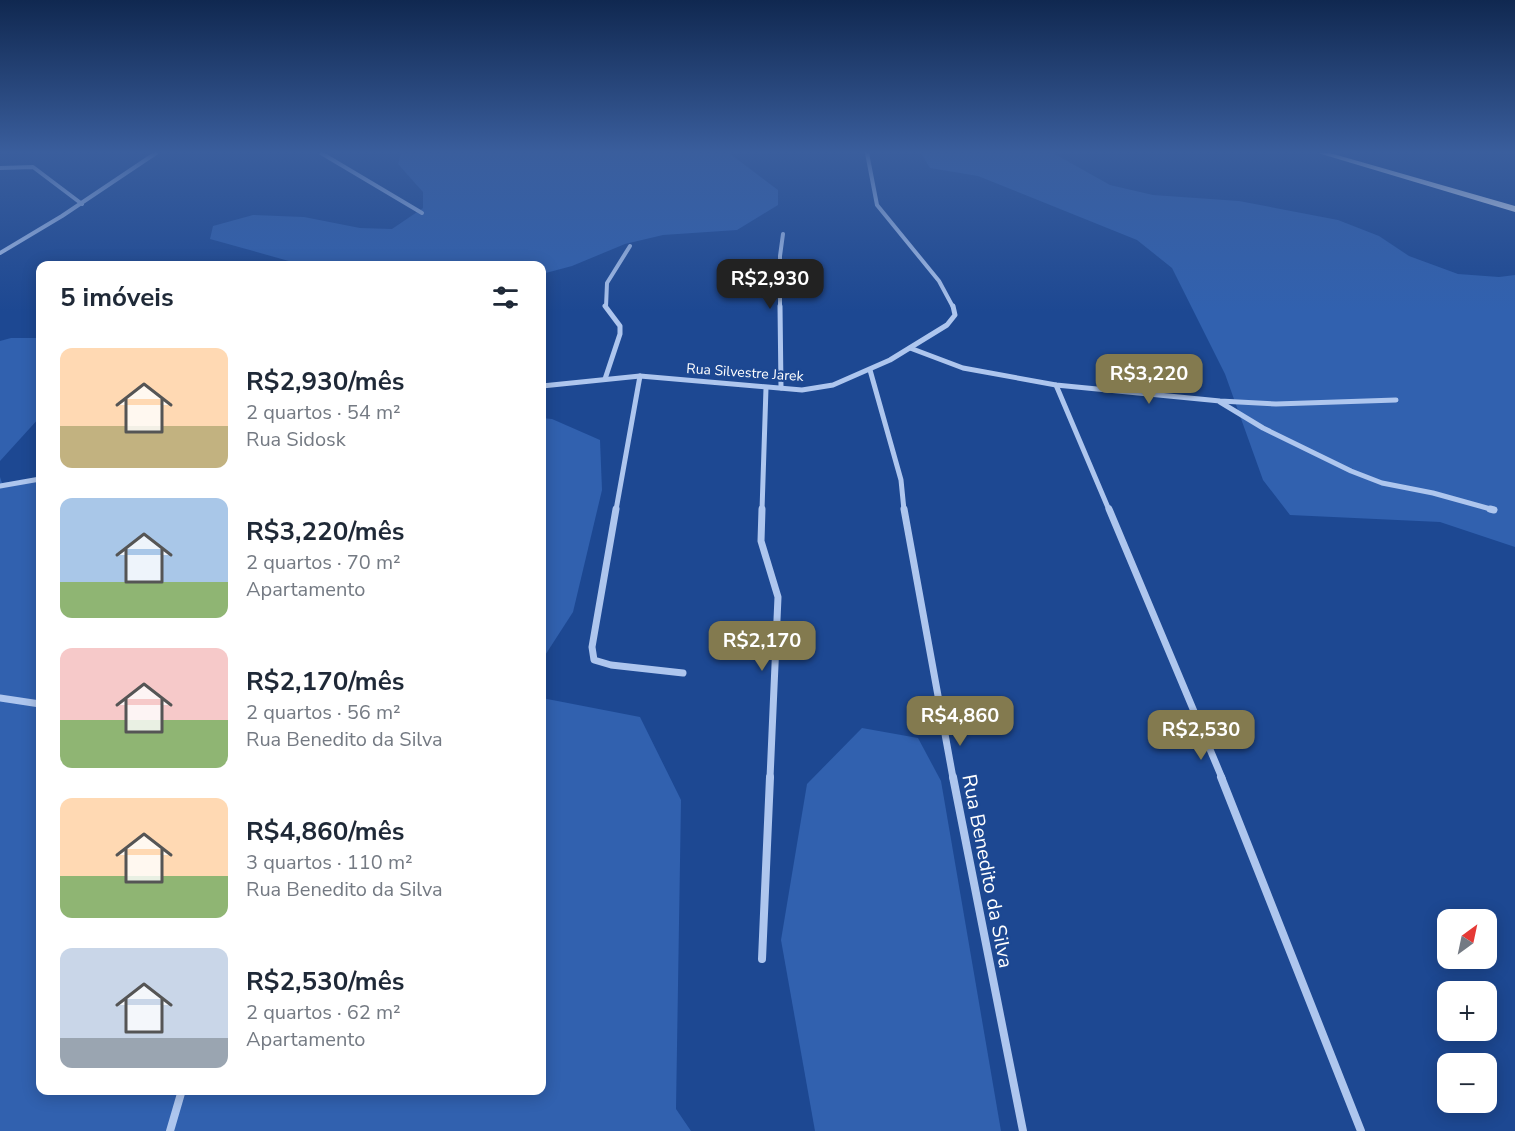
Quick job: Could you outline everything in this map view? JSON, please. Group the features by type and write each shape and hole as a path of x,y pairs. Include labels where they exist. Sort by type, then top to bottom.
{"street":[{"path":"0,253 79,206"},
{"path":"410,206 422,213"},
{"name":"Rua Silvestre Jarek","path":"546,386 640,376 802,390 833,385 870,370 947,325 955,315 953,306 939,281 878,206"},
{"path":"781,388 780,256 783,234"},
{"path":"605,379 620,334 620,326 605,306 607,283 630,246"},
{"path":"910,348 963,369 1056,385 1220,401 1276,404 1396,400"},
{"name":"Rua Benedito da Silva","path":"870,370 902,480 904,510 966,850 1023,1131"},
{"path":"640,376 592,647 594,660 611,665 683,673"},
{"path":"1056,385 1208,745 1361,1131"},
{"path":"762,959 778,597 761,541 766,388"},
{"path":"1220,401 1263,428 1351,471 1382,483 1433,493 1494,510"},
{"path":"0,486 36,480"},
{"path":"0,698 36,703"},
{"path":"170,1131 181,1095"}],"shaded area":[{"path":"423,206 777,206 737,230 663,235 625,244 572,266 546,273 546,261 289,261 210,239 213,226 253,215 304,217 360,228 392,229"},
{"path":"1052,206 1264,206 1338,220 1379,236 1409,256 1458,274 1499,277 1515,275 1515,547 1440,522 1290,515 1263,480 1225,374 1172,268 1137,240"},
{"path":"11,338 36,338 36,421 0,461 0,341"},
{"path":"546,418 600,440 602,490 573,612 546,654"},
{"path":"0,477 2,483 36,480 36,1095 546,1095 546,699 640,717 681,800 676,1109 691,1131 0,1131"},
{"path":"862,728 918,738 941,781 1001,1131 815,1131 781,940 807,784"}]}
